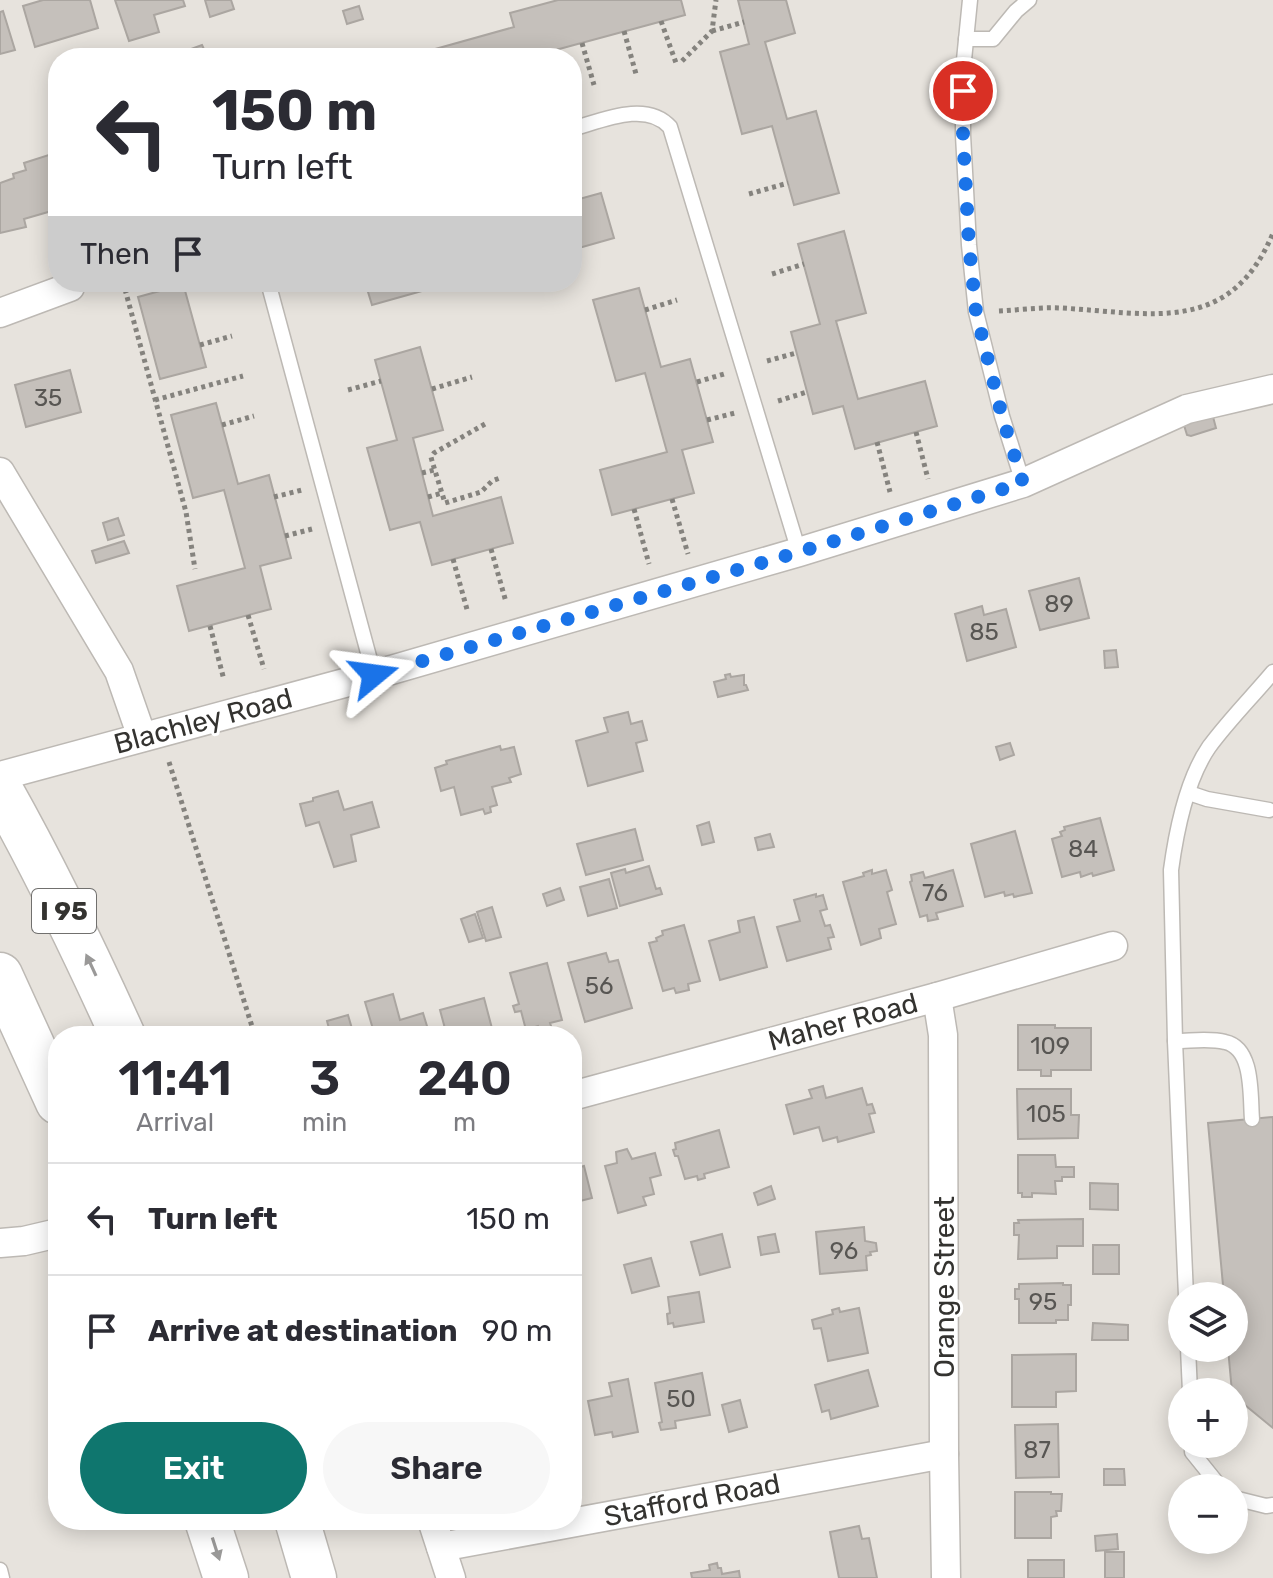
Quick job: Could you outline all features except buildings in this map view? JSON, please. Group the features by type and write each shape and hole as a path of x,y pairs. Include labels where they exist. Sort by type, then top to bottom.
{"highway":[{"name":"I 95","path":"0,789 77,935 118,1026"},
{"path":"0,975 48,1080"},
{"path":"0,1002 48,1081"},
{"path":"210,1530 226,1578"},
{"path":"300,1530 314,1578"}],"street":[{"path":"0,313 57,292"},
{"name":"Blachley Road","path":"0,776 374,675 799,552 1023,483 1187,409 1273,389"},
{"path":"0,472 119,671 142,737"},
{"name":"Maher Road","path":"582,1093 1113,946"},
{"name":"Orange Street","path":"937,997 943,1035 946,1578"},
{"path":"12,1242 48,1235"},
{"name":"Stafford Road","path":"582,1510 944,1454"},
{"path":"437,1533 451,1578"}],"lane":[{"path":"970,0 963,70 963,135 976,312 1002,416 1023,483"},
{"path":"966,39 993,39 1029,0"},
{"path":"582,127 633,114 654,116 670,127 799,552"},
{"path":"271,292 374,675"},
{"path":"1185,1282 1171,870 1189,793 1208,749 1273,672"},
{"path":"1189,793 1269,810"},
{"path":"1175,1041 1224,1041 1234,1045 1249,1073 1252,1119"},
{"path":"1197,1458 1210,1474"},
{"path":"1248,1502 1273,1505"},
{"path":"0,1570 2,1578"}],"path":[{"path":"712,31 716,0"},
{"path":"661,21 679,62 712,31 744,22"},
{"path":"624,31 636,74"},
{"path":"582,43 594,85"},
{"path":"749,194 788,183"},
{"path":"976,312 1058,308 1131,314 1180,313 1212,303 1235,288 1254,271 1273,233"},
{"path":"772,274 804,264"},
{"path":"126,292 186,512 195,569"},
{"path":"645,310 677,300"},
{"path":"200,345 232,336"},
{"path":"767,361 796,353"},
{"path":"697,382 725,374"},
{"path":"155,400 243,376"},
{"path":"432,389 472,377"},
{"path":"348,390 381,381"},
{"path":"778,401 807,392"},
{"path":"707,420 736,412"},
{"path":"222,425 254,416"},
{"path":"485,424 432,454 434,470 445,503 481,492 500,478"},
{"path":"916,432 928,479"},
{"path":"877,442 890,492"},
{"path":"422,473 434,470"},
{"path":"274,497 303,489"},
{"path":"428,497 442,493"},
{"path":"672,499 688,554"},
{"path":"634,509 649,564"},
{"path":"285,536 313,529"},
{"path":"491,549 506,602"},
{"path":"453,559 468,613"},
{"path":"248,615 264,669"},
{"path":"210,626 224,680"},
{"path":"169,762 252,1026"}],"route":[{"path":"374,675 799,552 1023,483 1002,416 976,312 969,245 963,91"}]}
